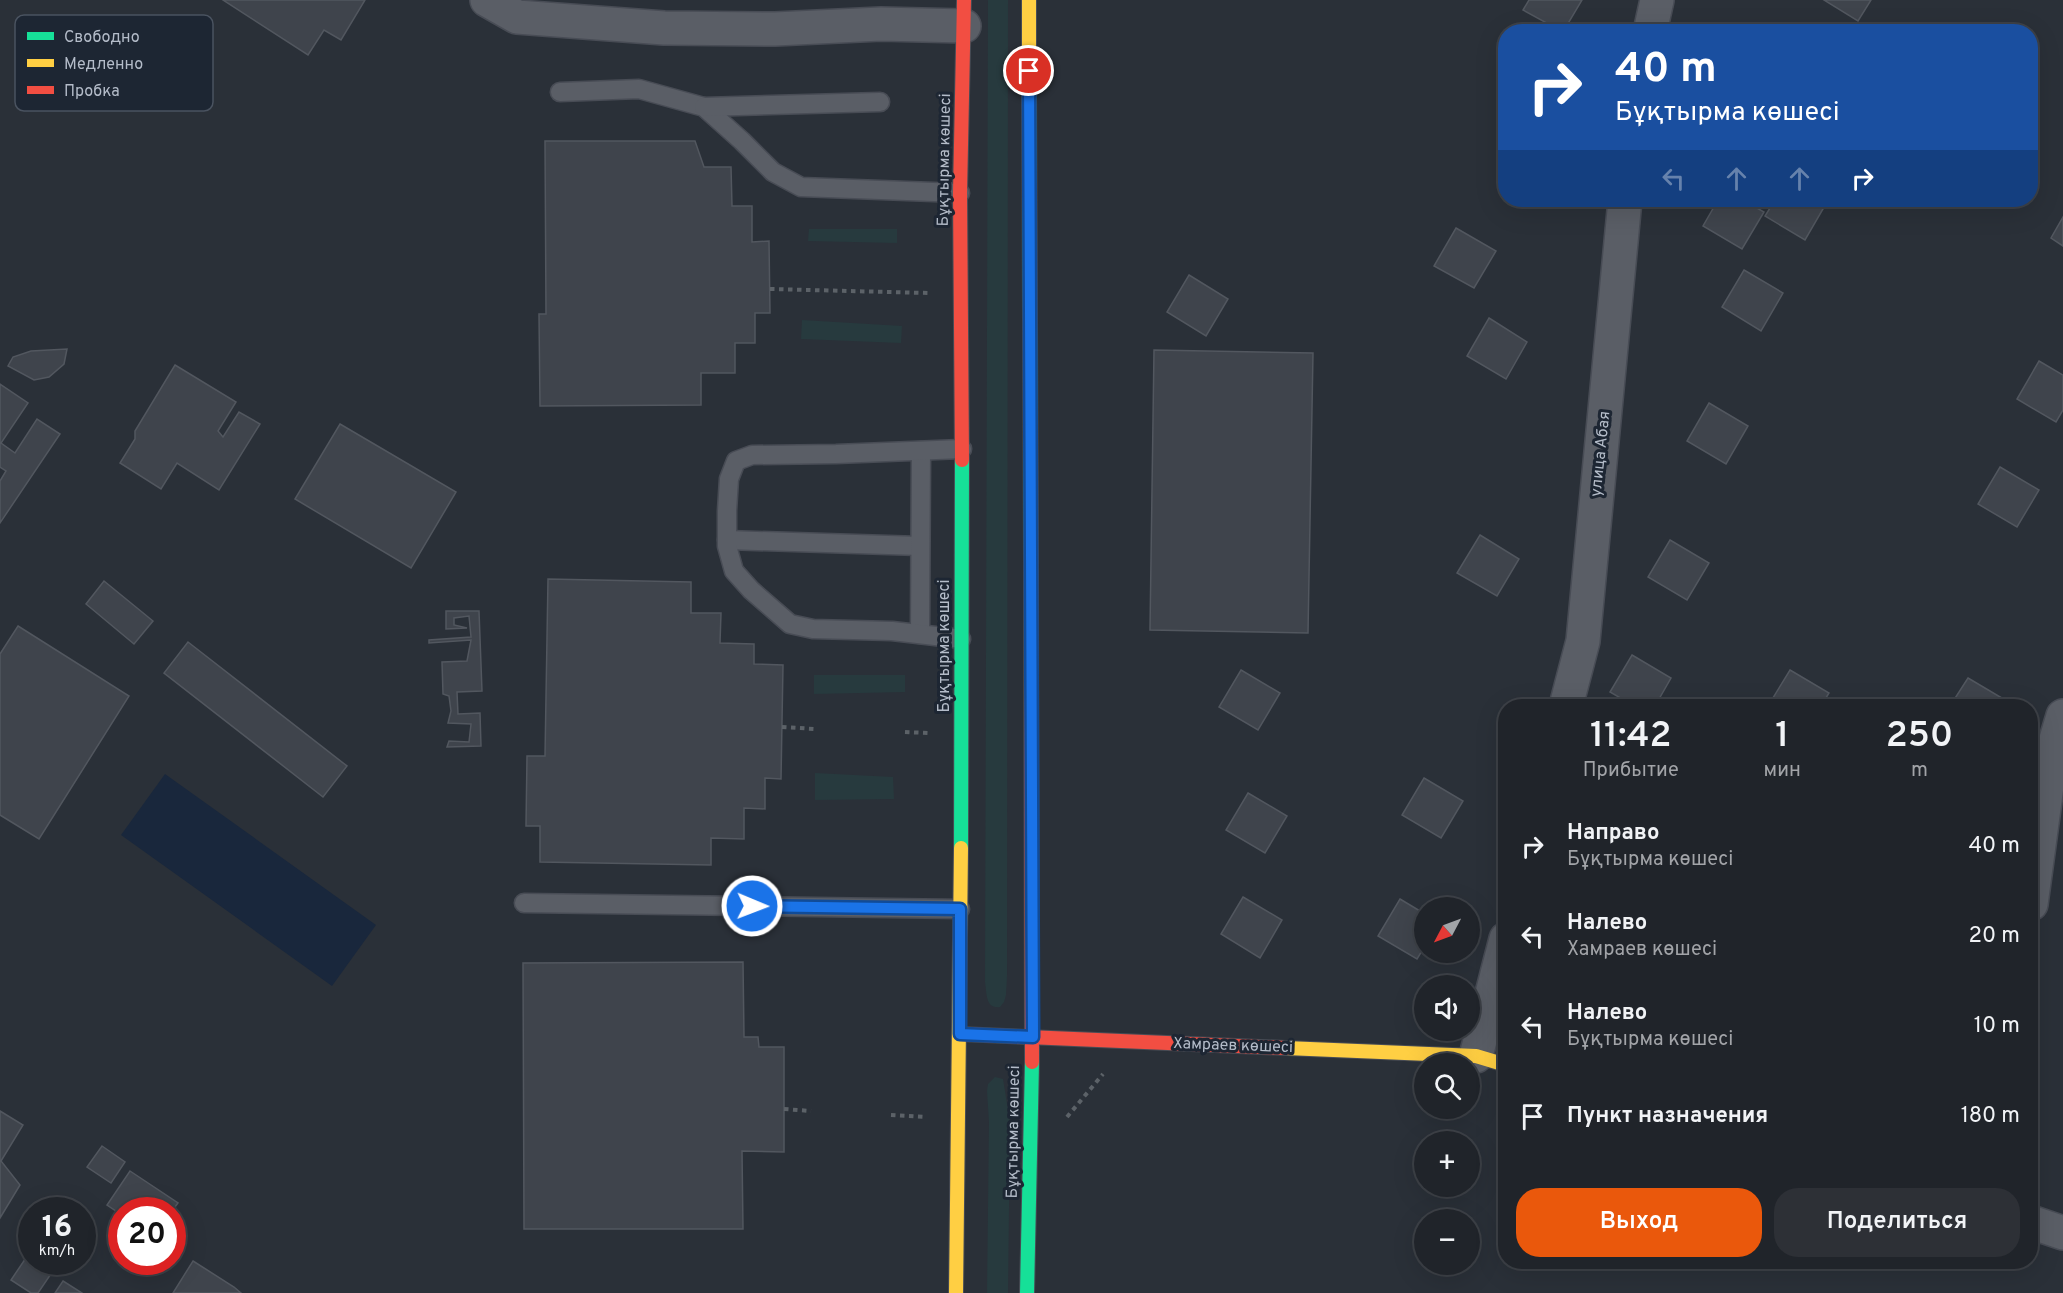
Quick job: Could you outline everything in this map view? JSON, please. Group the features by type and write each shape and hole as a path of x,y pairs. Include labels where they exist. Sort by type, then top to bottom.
{"main road":[{"name":"Бұқтырма көшесі","path":"1028,1293 1033,1037 1029,0"},
{"name":"Бұқтырма көшесі","path":"956,1293 960,1034 962,449 960,193 964,13"},
{"name":"Хамраев көшесі","path":"960,1034 1491,1061"}],"street":[{"path":"487,0 517,17 664,28 775,28 881,24 964,13"},
{"path":"1652,24 1657,0"},
{"name":"улица Абая","path":"1568,699 1583,641 1624,207"},
{"path":"2038,852 2051,756 2063,716"},
{"path":"1491,1061 1498,1004"},
{"path":"2038,1224 2063,1233"}],"lane":[{"path":"560,92 639,89 704,107 880,102"},
{"path":"704,107 773,172 801,187 960,193"},
{"path":"961,639 892,631 813,629 790,624 751,590 734,571 727,540 729,479 736,461 752,455 962,449"},
{"path":"920,634 921,451"},
{"path":"727,540 920,546"},
{"path":"524,903 960,909"}],"path":[{"path":"770,289 938,293"},
{"path":"782,727 815,729"},
{"path":"905,732 934,734"},
{"path":"1062,1122 1130,1041"},
{"path":"784,1109 811,1111"},
{"path":"891,1114 936,1118"}],"green space":[{"path":"988,0 1008,0 1007,976 1006,995 1000,1007 989,1003 985,982"},
{"path":"809,229 897,229 897,243 808,241"},
{"path":"802,320 902,326 901,343 801,339"},
{"path":"814,675 905,675 905,692 814,694"},
{"path":"815,773 893,777 894,799 815,800"},
{"path":"995,1077 1003,1079 1010,1122 1008,1293 987,1293 989,1122 987,1091 988,1084"}],"water":[{"path":"165,774 376,925 332,986 121,835"}],"building":[{"path":"223,0 365,0 341,40 324,30 308,55"},
{"path":"1529,0 1582,0 1568,24 1548,24 1523,10"},
{"path":"1824,0 1871,0 1858,21"},
{"path":"545,141 695,141 704,167 731,167 732,206 752,206 752,242 769,241 770,313 755,313 755,343 735,343 735,373 701,373 701,405 540,406 539,314 546,314"},
{"path":"1714,207 1755,207 1764,212 1742,249 1703,226"},
{"path":"1771,207 1824,207 1805,240 1765,216"},
{"path":"2063,217 2063,246 2051,238"},
{"path":"1456,228 1496,251 1474,288 1434,266"},
{"path":"1744,270 1783,293 1761,331 1722,307"},
{"path":"1189,275 1228,299 1206,336 1167,312"},
{"path":"1489,318 1527,342 1506,379 1467,356"},
{"path":"67,349 64,364 49,377 34,380 8,366 13,357 31,351"},
{"path":"1154,350 1313,353 1308,633 1150,630"},
{"path":"2039,361 2063,375 2063,410 2056,422 2017,399"},
{"path":"175,365 236,402 218,431 223,437 239,412 260,424 219,490 177,463 161,489 120,463 135,439 135,431"},
{"path":"0,384 28,403 1,443 15,453 37,419 60,434 0,523 0,481 6,471 0,467"},
{"path":"1709,403 1748,426 1726,464 1687,441"},
{"path":"340,424 456,492 411,568 295,499"},
{"path":"2000,467 2039,490 2017,527 1978,504"},
{"path":"1480,535 1519,559 1497,596 1457,573"},
{"path":"1670,540 1709,563 1687,600 1648,577"},
{"path":"548,579 691,582 691,613 721,613 720,643 754,644 754,664 783,665 781,779 765,778 765,809 744,808 744,839 711,838 711,865 540,862 540,826 526,826 527,756 545,756"},
{"path":"104,581 153,621 134,644 86,604"},
{"path":"446,611 479,611 482,691 457,692 458,714 480,713 481,746 447,747 449,741 469,742 471,724 448,723 451,711 449,696 443,694 442,662 467,661 471,640 429,643 429,640 471,637 469,616 454,618 454,625 467,628 446,629"},
{"path":"18,626 129,696 39,839 0,815 0,654"},
{"path":"188,642 347,766 323,797 164,673"},
{"path":"1632,655 1671,678 1659,699 1622,699 1610,692"},
{"path":"1241,670 1280,693 1258,730 1219,707"},
{"path":"1790,670 1829,693 1825,699 1772,699"},
{"path":"1968,678 2004,699 1954,699"},
{"path":"1424,778 1463,801 1441,838 1402,815"},
{"path":"1248,793 1287,816 1265,853 1226,830"},
{"path":"1243,897 1282,920 1260,958 1221,934"},
{"path":"1400,899 1414,907 1414,957 1378,936"},
{"path":"743,962 744,1037 758,1037 759,1047 784,1047 784,1152 742,1151 743,1229 524,1229 523,963"},
{"path":"0,1111 23,1125 1,1161 20,1185 0,1218"},
{"path":"102,1146 125,1162 111,1183 87,1167"},
{"path":"130,1171 169,1197 112,1197"},
{"path":"193,1261 241,1293 173,1293"},
{"path":"18,1270 18,1275 50,1275 38,1293 31,1293 11,1280"},
{"path":"63,1281 82,1293 55,1293"}],"traffic: fast":[{"path":"1029,77 1031,562"},
{"path":"961,848 962,460"},
{"path":"1027,1293 1032,1062"}],"traffic: slow":[{"path":"1029,0 1029,77"},
{"path":"956,1293 961,848"},
{"path":"1286,1048 1476,1056 1498,1063"}],"traffic: jam":[{"path":"962,460 960,193 964,0"},
{"path":"1031,562 1032,1062"},
{"path":"960,1034 1286,1048"}],"route":[{"path":"752,906 960,909 960,1034 1033,1037 1029,71"}]}
